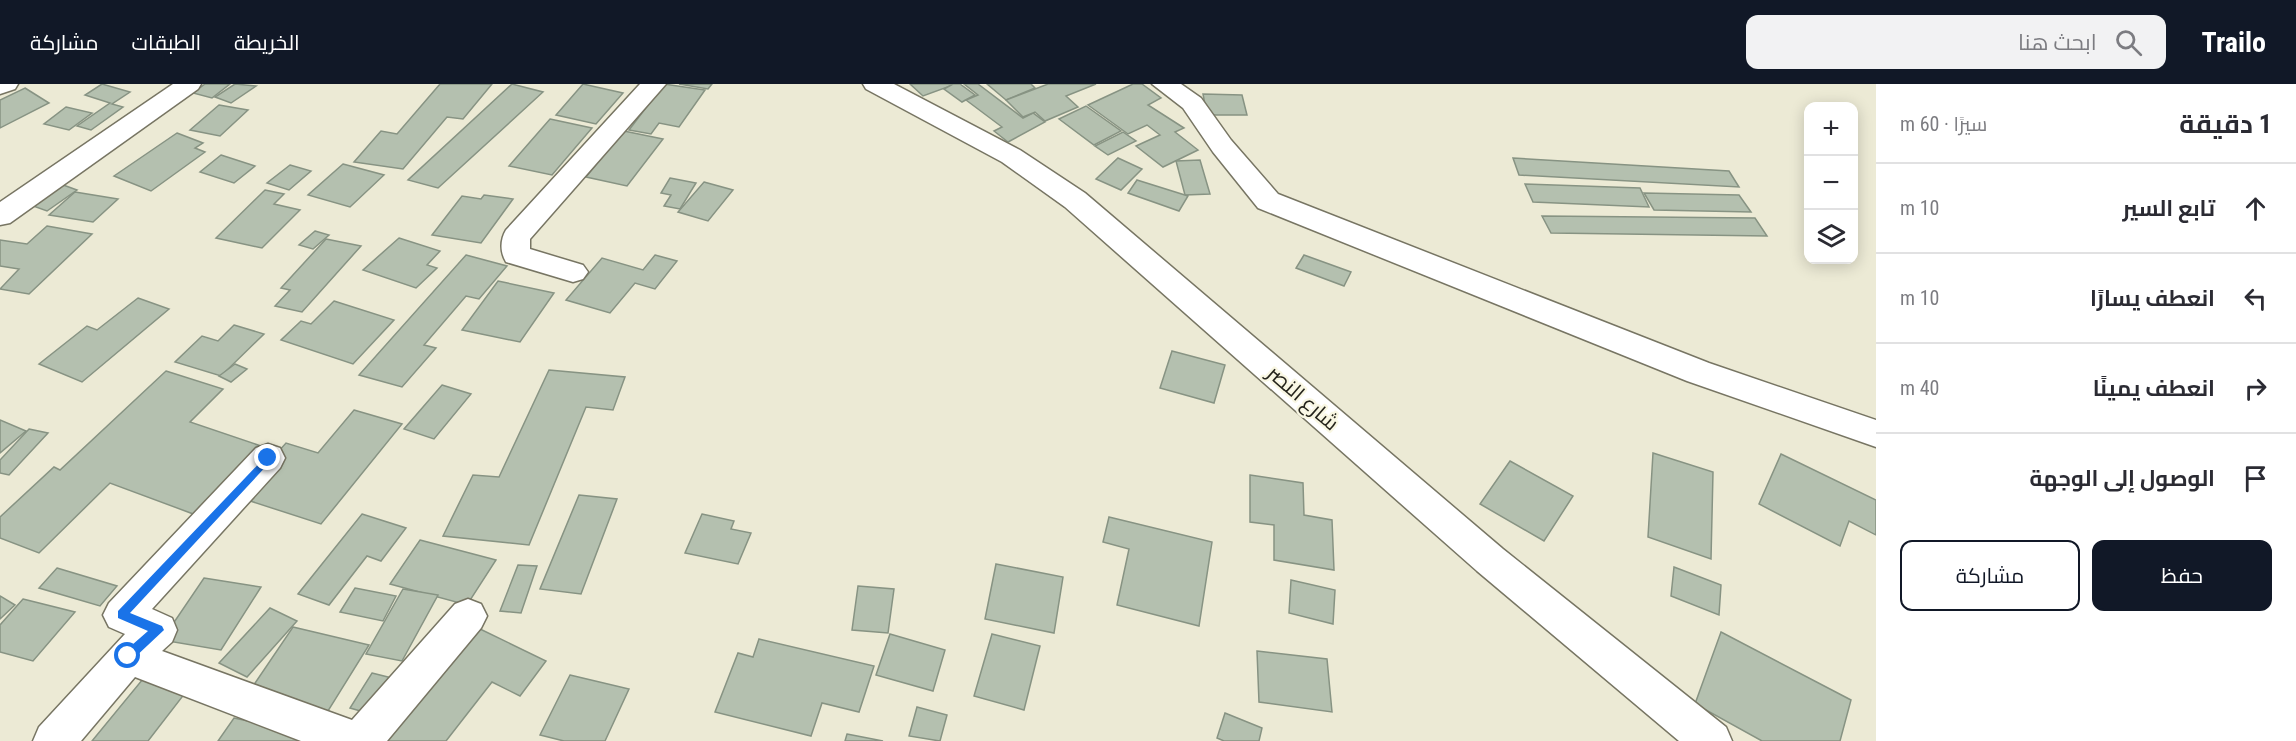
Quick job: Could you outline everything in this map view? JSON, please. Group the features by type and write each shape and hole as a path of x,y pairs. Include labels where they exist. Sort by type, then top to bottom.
{"street":[{"path":"0,87 6,84"},
{"path":"0,216 189,84"},
{"path":"573,272 516,255 516,237 654,84"},
{"name":"شارع النصر","path":"875,84 1011,156 1075,200 1490,560 1711,741"},
{"path":"1164,84 1192,103 1222,146 1268,201 1698,372 1876,434"},
{"path":"54,741 128,656 158,630 122,615 268,458"},
{"path":"361,741 468,616"},
{"path":"128,656 353,741"}],"building":[{"path":"102,84 130,92 112,104 123,107 91,130 77,126 110,103 85,95"},
{"path":"205,84 230,84 212,98 193,93"},
{"path":"235,84 256,86 231,103 215,97"},
{"path":"440,84 492,84 463,119 447,117 403,169 354,162 381,131 397,134"},
{"path":"512,84 543,92 438,188 408,180"},
{"path":"583,84 623,93 596,124 556,115"},
{"path":"664,84 705,90 679,127 659,123 651,134 629,130"},
{"path":"679,84 712,84 708,89"},
{"path":"910,84 952,84 953,85 923,96"},
{"path":"953,84 960,84 975,95 962,102 944,89"},
{"path":"964,84 978,84 1023,118 1033,113 1045,122 1008,142 994,131 1002,127 966,100 978,95"},
{"path":"987,84 1031,84 1035,88 1006,100"},
{"path":"1048,84 1096,84 1066,96 1078,107 1045,121 1035,112 1023,117 1006,100"},
{"path":"1133,84 1142,84 1161,98 1148,105 1184,128 1175,132 1198,150 1163,167 1136,146 1160,135 1147,125 1128,134 1088,105"},
{"path":"25,88 49,103 0,128 0,100"},
{"path":"1203,94 1242,95 1247,115 1207,115"},
{"path":"219,105 248,110 220,136 190,130"},
{"path":"1086,106 1121,131 1094,145 1059,119"},
{"path":"66,107 92,113 69,130 44,124"},
{"path":"550,119 592,128 552,175 509,166"},
{"path":"619,130 663,139 627,186 586,177 607,151"},
{"path":"1123,132 1136,141 1108,155 1095,146"},
{"path":"177,133 203,143 195,148 205,152 151,191 114,176"},
{"path":"221,155 255,166 234,183 200,172"},
{"path":"1118,158 1142,169 1121,190 1096,179"},
{"path":"1513,158 1729,171 1739,187 1519,175"},
{"path":"1200,160 1210,194 1185,195 1176,161"},
{"path":"343,164 384,175 350,207 308,195"},
{"path":"290,165 311,171 289,190 267,183"},
{"path":"670,178 696,183 680,209 664,206 671,195 661,193"},
{"path":"1137,180 1188,196 1179,211 1128,193"},
{"path":"55,182 77,190 47,211 25,203"},
{"path":"704,182 733,190 708,221 678,212"},
{"path":"1525,184 1640,188 1649,207 1533,202"},
{"path":"265,190 284,194 274,204 300,210 262,248 216,238"},
{"path":"75,192 118,199 93,222 49,215"},
{"path":"1644,193 1739,195 1751,212 1654,210"},
{"path":"484,195 513,199 481,243 432,235 462,196 481,199"},
{"path":"1542,216 1755,218 1767,236 1551,233"},
{"path":"47,226 92,234 29,294 0,289 19,269 0,266 0,240 27,244"},
{"path":"315,231 329,235 313,249 299,245"},
{"path":"399,238 440,251 427,265 437,268 416,288 363,270"},
{"path":"326,239 361,246 302,312 275,306 290,290 281,288"},
{"path":"466,255 507,266 479,299 466,296 424,345 436,348 402,387 359,375"},
{"path":"655,255 677,261 655,289 635,283 610,313 566,300 602,258 643,270"},
{"path":"1304,255 1351,272 1344,286 1296,268"},
{"path":"498,281 554,293 520,342 462,330"},
{"path":"138,298 169,309 82,382 39,364 87,326 97,330"},
{"path":"334,301 394,320 353,364 281,340 301,321 311,324"},
{"path":"234,325 264,334 221,376 175,362 202,336 218,341"},
{"path":"1172,351 1225,365 1214,403 1160,388"},
{"path":"235,364 247,369 231,382 219,376"},
{"path":"549,370 625,377 613,410 586,407 529,545 443,536 473,475 499,477"},
{"path":"166,371 223,389 190,422 261,446 196,515 110,483 39,553 0,538 0,517 54,467 60,470"},
{"path":"442,385 471,394 434,439 404,429"},
{"path":"354,410 402,424 321,524 238,497 286,443 318,453"},
{"path":"0,420 26,431 0,453"},
{"path":"29,429 48,433 9,475 0,473 0,460"},
{"path":"1653,453 1713,472 1711,559 1648,537"},
{"path":"1781,454 1876,500 1876,535 1849,521 1840,546 1759,504"},
{"path":"1510,461 1573,496 1544,541 1480,504"},
{"path":"1250,475 1303,483 1304,515 1332,520 1334,570 1274,560 1274,525 1250,522"},
{"path":"579,495 617,499 581,594 540,589"},
{"path":"362,514 406,528 381,561 367,556 329,605 298,594"},
{"path":"702,514 734,521 731,529 751,533 738,564 685,553"},
{"path":"1109,517 1212,542 1199,626 1117,605 1129,549 1103,542"},
{"path":"420,540 496,560 467,605 390,584"},
{"path":"996,564 1063,577 1054,633 985,619"},
{"path":"518,565 537,566 521,613 500,611"},
{"path":"1674,567 1721,585 1719,615 1671,596"},
{"path":"57,568 117,586 100,606 39,588"},
{"path":"204,578 261,587 221,650 162,640"},
{"path":"1291,580 1335,590 1333,624 1289,613"},
{"path":"858,586 894,589 888,633 852,630"},
{"path":"355,588 396,596 383,621 340,612"},
{"path":"403,589 438,595 402,661 366,654"},
{"path":"0,596 15,605 0,619"},
{"path":"23,599 75,612 33,661 0,652 0,625"},
{"path":"270,608 297,621 247,677 219,663"},
{"path":"293,627 369,645 328,711 249,692"},
{"path":"478,628 546,661 520,696 492,682 446,741 386,741"},
{"path":"1721,632 1851,700 1840,741 1762,741 1695,704"},
{"path":"890,634 945,650 933,691 876,675"},
{"path":"992,634 1040,646 1024,710 974,696"},
{"path":"759,639 874,666 859,712 822,703 811,736 715,712 738,653 753,657"},
{"path":"1257,651 1327,659 1332,712 1259,702"},
{"path":"372,673 392,678 371,714 350,708"},
{"path":"147,674 189,688 148,741 92,741"},
{"path":"570,675 629,689 605,741 564,741 540,735"},
{"path":"917,707 947,715 940,741 909,736"},
{"path":"1225,713 1262,728 1259,741 1224,741 1217,738"},
{"path":"234,718 308,734 304,741 218,741"},
{"path":"847,734 883,741 845,741"}],"route":[{"path":"128,656 158,630 122,615 268,458"}]}
